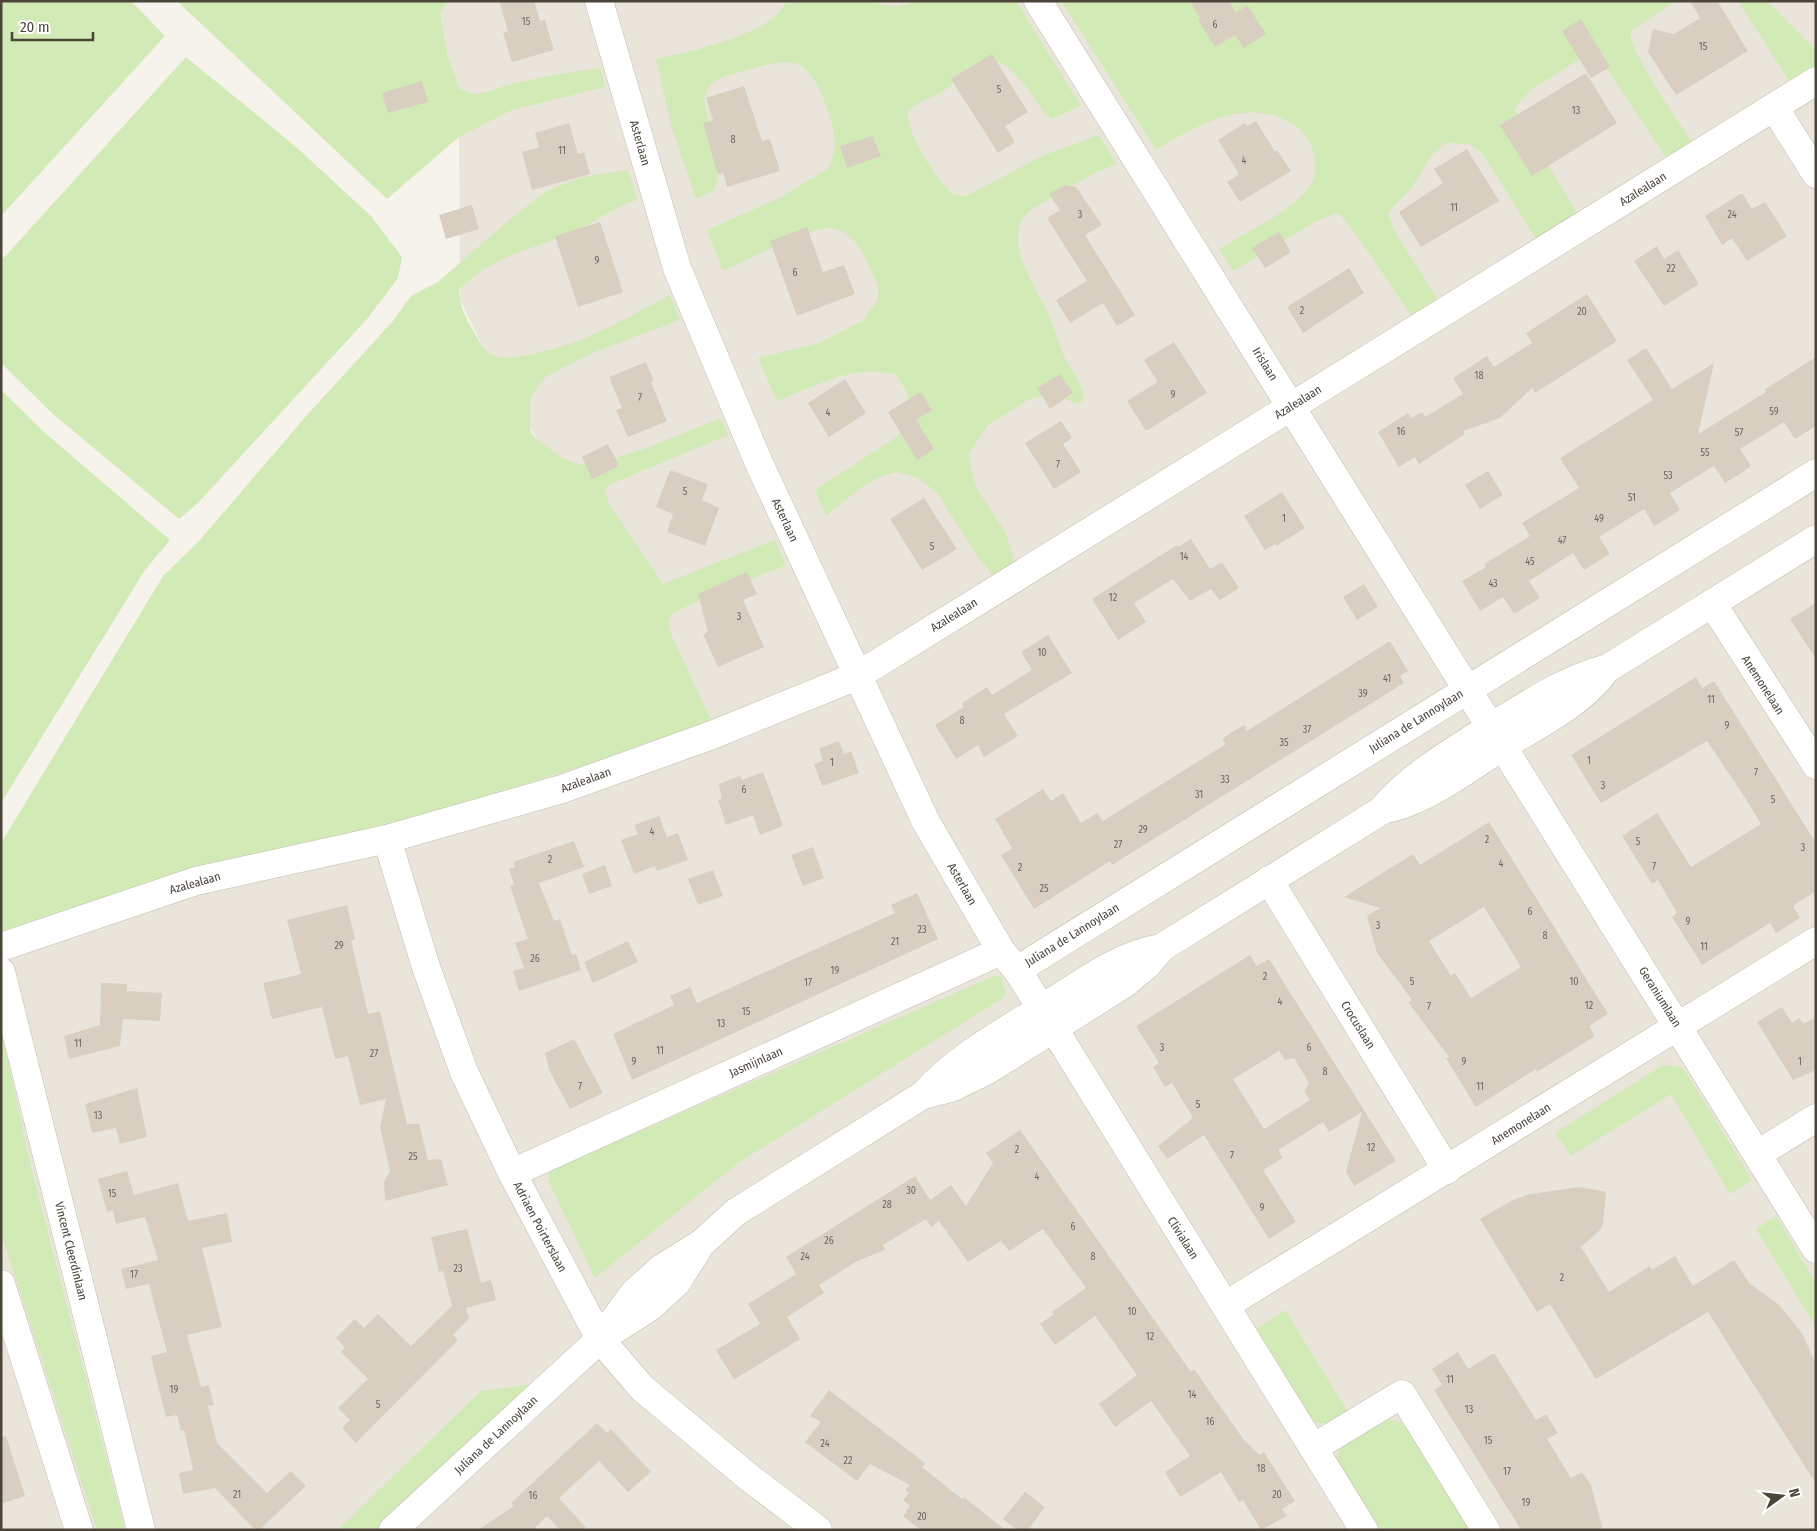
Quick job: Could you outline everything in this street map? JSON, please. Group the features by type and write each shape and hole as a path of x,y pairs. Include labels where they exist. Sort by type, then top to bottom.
{"street":[{"name":"Asterlaan","path":"598,1 677,268 758,461 926,822 1009,960 1047,1019"},
{"name":"Irislaan","path":"1038,1 1496,738"},
{"name":"Azalealaan","path":"1,947 196,881 387,839 562,789 712,734 857,676 1816,81"},
{"path":"1774,107 1816,174"},
{"name":"Juliana de Lannoylaan","path":"1009,960 1466,689 1816,472"},
{"name":"Juliana de Lannoylaan","path":"393,1530 600,1339 650,1307 672,1286 702,1242 736,1212 923,1094 952,1088 980,1074 1047,1019 1124,984 1147,965 1161,948 1380,810 1397,791 1430,766 1496,738 1544,694 1586,674 1608,668 1816,539"},
{"name":"Anemonelaan","path":"1712,603 1816,765"},
{"name":"Geraniumlaan","path":"1496,738 1816,1249"},
{"name":"Adriaen Poirterslaan","path":"387,839 426,967 461,1063 512,1173 600,1339 642,1388 746,1476 818,1530"},
{"name":"Crocuslaan","path":"1269,880 1447,1170"},
{"name":"Anemonelaan","path":"1226,1305 1816,941"},
{"name":"Jasmijnlaan","path":"512,1173 1009,960"},
{"name":"Vincent Cleerdinlaan","path":"1,972 141,1530"},
{"name":"Clivialaan","path":"1047,1019 1364,1530"},
{"path":"1758,1154 1816,1118"},
{"path":"1,1284 78,1530"},
{"path":"1313,1448 1402,1394 1486,1530"}],"shaded area":[{"path":"449,1 1061,1 1156,150 1342,1 1816,1 1816,1530 1,1530 1,935 573,502 484,349 460,300 459,137 440,12"}],"green space":[{"path":"1,1 131,1 165,36 1,216"},
{"path":"177,1 449,1 440,12 447,54 459,89 474,94 553,75 601,68 605,87 512,110 459,137 387,199"},
{"path":"786,1 875,1 883,5 896,7 917,1 1016,1 1081,106 1051,119 1010,69 1001,63 991,60 977,63 945,90 908,111 912,132 931,168 954,195 966,196 1042,156 1099,135 1117,164 1096,172 1032,209 1022,220 1018,232 1018,246 1022,260 1048,313 1063,354 1081,385 1083,397 1082,402 1077,404 1053,394 1028,400 987,426 968,455 975,486 1006,533 1015,565 995,578 978,557 936,491 915,477 897,472 879,477 862,487 826,516 815,490 898,436 909,406 907,392 896,375 880,372 850,374 821,383 777,401 758,358 819,343 864,320 875,304 878,297 878,288 856,243 844,232 833,228 824,228 796,237 723,271 707,230 779,198 829,168 835,146 829,112 824,98 810,75 802,67 794,63 782,62 765,65 727,75 717,80 709,86 704,99 717,161 717,184 713,191 696,199 672,128 656,59 688,52 749,32 766,23 779,12"},
{"path":"1061,1 1675,1 1631,31 1632,40 1645,69 1693,143 1667,159 1599,57 1583,57 1531,90 1520,101 1515,110 1578,215 1537,240 1482,153 1470,144 1445,143 1432,155 1412,187 1388,213 1394,230 1439,302 1413,318 1362,243 1339,213 1320,219 1233,271 1219,249 1289,207 1307,190 1314,176 1316,165 1311,144 1298,128 1283,119 1267,114 1250,112 1234,114 1201,125 1156,150"},
{"path":"1738,1 1767,1 1816,50 1816,65 1790,82"},
{"path":"186,57 295,146 371,216 402,257 398,278 367,319 198,503 179,519 53,414 1,363 1,261"},
{"path":"628,170 637,200 615,209 582,228 501,260 472,278 459,290 466,317 482,345 493,355 506,358 546,351 583,339 618,323 670,295 680,320 592,353 547,376 538,385 530,400 530,431 535,438 561,457 577,464 597,464 641,450 721,418 728,435 609,485 605,490 609,504 663,584 775,540 786,565 685,607 673,614 668,620 671,634 711,720 598,761 423,817 1,936 1,843 163,576 200,540 307,415 393,321 411,296 438,282 515,215 547,191 582,177"},
{"path":"1,390 45,433 170,540 145,570 1,803"},
{"path":"994,976 1001,977 1006,993 1003,998 738,1163 595,1278 548,1180 549,1171"},
{"path":"1,1029 32,1171 125,1530 97,1530 1,1233"},
{"path":"1663,1065 1681,1067 1687,1074 1752,1180 1730,1194 1671,1094 1571,1156 1555,1133"},
{"path":"1776,1216 1816,1283 1816,1327 1756,1229"},
{"path":"1285,1310 1348,1412 1331,1422 1322,1424 1312,1421 1253,1331"},
{"path":"536,1384 377,1530 338,1530 481,1391"},
{"path":"1386,1419 1401,1422 1408,1429 1470,1530 1376,1530 1337,1463 1338,1455 1347,1441"}],"building":[{"path":"499,1 534,1 540,21 545,20 554,50 512,62 503,33 508,31"},
{"path":"1190,1 1229,1 1236,13 1247,5 1266,34 1244,48 1235,35 1215,47 1198,20 1200,18"},
{"path":"1690,1 1717,1 1748,51 1676,95 1648,52 1653,29 1674,34 1700,18"},
{"path":"1581,19 1610,67 1591,78 1562,31"},
{"path":"992,54 1028,112 1005,126 1015,142 998,153 951,79"},
{"path":"1586,73 1617,123 1532,176 1500,125"},
{"path":"422,81 428,102 388,113 382,93"},
{"path":"744,86 762,141 770,139 780,171 727,187 723,173 718,175 703,123 713,120 706,98"},
{"path":"1256,121 1275,152 1277,150 1291,171 1240,202 1227,182 1239,174 1218,140 1245,123 1247,126"},
{"path":"569,123 578,154 584,152 590,174 532,190 522,152 539,147 535,133"},
{"path":"872,136 881,156 847,168 840,146"},
{"path":"1467,149 1499,201 1421,247 1399,212 1443,183 1434,169"},
{"path":"1064,185 1076,187 1102,225 1085,235 1135,315 1117,326 1103,303 1070,323 1056,300 1087,281 1047,218 1060,210 1049,194"},
{"path":"1742,193 1752,209 1765,202 1787,236 1747,261 1732,238 1722,245 1705,216"},
{"path":"472,205 479,229 446,239 439,215"},
{"path":"600,222 623,292 578,307 555,236"},
{"path":"807,227 823,272 844,265 855,294 797,316 770,241"},
{"path":"1279,232 1291,252 1265,268 1252,248"},
{"path":"1657,246 1664,259 1678,250 1699,284 1664,306 1634,261"},
{"path":"1349,268 1364,293 1303,333 1287,307"},
{"path":"1587,294 1617,341 1535,393 1532,388 1500,418 1463,431 1465,434 1419,464 1415,457 1399,467 1378,432 1408,413 1412,418 1422,412 1425,417 1463,394 1453,378 1487,356 1494,367 1532,343 1526,333"},
{"path":"1174,342 1207,393 1146,431 1127,401 1158,382 1144,360"},
{"path":"1646,348 1672,389 1714,363 1698,434 1766,392 1764,390 1816,357 1816,426 1795,439 1784,422 1740,449 1751,466 1725,483 1714,466 1670,493 1680,510 1668,518 1654,526 1644,509 1599,537 1610,554 1584,570 1573,553 1529,581 1540,598 1514,614 1503,597 1480,611 1462,581 1486,567 1484,564 1530,536 1522,523 1579,488 1560,458 1653,400 1627,360"},
{"path":"646,362 654,381 651,382 667,421 628,437 616,410 622,408 609,377"},
{"path":"1060,374 1073,393 1050,409 1037,388"},
{"path":"845,379 866,413 829,437 808,403"},
{"path":"921,392 932,410 916,420 934,449 917,460 888,412"},
{"path":"1061,421 1072,438 1063,444 1081,472 1054,489 1025,443"},
{"path":"608,444 619,466 592,479 582,457"},
{"path":"670,470 708,484 702,500 719,508 705,546 667,532 673,514 656,507"},
{"path":"1488,471 1503,495 1480,509 1465,485"},
{"path":"1282,492 1305,528 1276,546 1275,544 1265,550 1244,516"},
{"path":"924,498 957,549 922,570 890,519"},
{"path":"1191,539 1210,569 1222,562 1239,588 1220,600 1211,589 1190,601 1173,579 1134,603 1146,622 1118,640 1092,599 1177,545 1178,547"},
{"path":"747,572 757,594 743,600 764,647 718,667 703,634 708,632 698,594"},
{"path":"1364,584 1378,607 1357,620 1343,597"},
{"path":"1816,603 1816,659 1790,619"},
{"path":"1048,635 1072,673 1004,714 1018,736 984,757 978,745 956,759 935,725 964,707 962,703 987,687 992,695 1032,670 1021,652"},
{"path":"1390,641 1408,671 1400,676 1404,683 1112,865 1110,861 1034,909 1001,855 1012,848 995,819 1043,789 1051,801 1063,793 1081,823 1097,813 1103,821 1226,744 1222,739 1232,732 1244,725 1247,731"},
{"path":"1696,677 1702,688 1714,681 1816,843 1816,891 1793,906 1800,918 1776,933 1770,923 1702,965 1672,917 1677,913 1658,880 1652,884 1622,836 1657,813 1691,867 1761,824 1746,799 1707,741 1601,803 1571,755"},
{"path":"839,741 844,754 851,751 859,773 822,786 814,764 823,761 819,748"},
{"path":"763,772 783,826 760,835 753,815 726,825 718,800 722,799 719,784 740,776 742,780"},
{"path":"659,816 667,837 678,833 688,860 657,871 655,866 634,874 621,840 638,834 634,825"},
{"path":"1489,822 1608,1014 1589,1026 1595,1036 1537,1072 1536,1069 1476,1107 1446,1058 1449,1057 1408,1002 1412,1000 1377,953 1367,916 1380,908 1344,897 1413,854 1420,865","holes":["1484,907 1521,967 1471,998 1455,973 1451,976 1429,941"]},
{"path":"574,841 584,867 539,883 554,921 560,919 572,955 576,954 581,970 519,991 513,971 524,968 515,943 528,939 510,886 514,884 509,869 515,867 513,862"},
{"path":"813,847 824,878 803,886 791,855"},
{"path":"605,865 612,886 589,894 582,874"},
{"path":"713,870 723,896 698,905 688,879"},
{"path":"917,893 938,939 632,1080 613,1034 674,1005 670,996 690,987 697,1003 895,913 891,905"},
{"path":"347,905 355,939 351,940 368,1014 380,1011 407,1124 419,1124 428,1160 441,1159 448,1185 385,1201 384,1182 390,1171 380,1127 386,1099 360,1105 348,1056 335,1059 322,1007 272,1019 263,983 301,974 287,920"},
{"path":"628,941 638,962 593,983 584,962"},
{"path":"1250,955 1257,966 1269,959 1396,1161 1354,1186 1346,1172 1362,1112 1329,1132 1323,1122 1278,1150 1283,1158 1263,1170 1296,1222 1269,1239 1204,1135 1167,1159 1158,1146 1193,1118 1172,1083 1165,1087 1153,1067 1159,1063 1136,1026","holes":["1279,1051 1285,1060 1294,1058 1309,1083 1304,1091 1310,1100 1264,1129 1233,1079"]},
{"path":"101,983 127,984 127,991 162,993 160,1021 123,1019 120,1046 69,1059 64,1036 100,1025"},
{"path":"1782,1007 1792,1023 1799,1018 1804,1024 1816,1017 1816,1070 1793,1080 1757,1022"},
{"path":"574,1039 603,1093 570,1109 550,1072 545,1053"},
{"path":"137,1088 147,1137 120,1144 116,1128 92,1133 85,1104"},
{"path":"1020,1130 1191,1372 1194,1369 1244,1440 1260,1455 1264,1452 1295,1501 1282,1509 1287,1516 1261,1530 1243,1500 1239,1502 1221,1472 1180,1497 1165,1472 1190,1456 1151,1401 1115,1427 1099,1404 1137,1375 1095,1316 1055,1345 1040,1324 1054,1314 1052,1312 1086,1288 1043,1229 1009,1251 1001,1241 968,1262 939,1221 931,1227 926,1219 883,1245 885,1250 857,1261 819,1285 824,1293 787,1317 800,1339 735,1379 733,1378 716,1350 760,1324 748,1304 796,1274 786,1257 915,1176 930,1200 951,1185 966,1206 993,1163 986,1153"},
{"path":"127,1171 134,1195 178,1183 188,1221 227,1213 232,1242 202,1248 222,1327 187,1335 201,1387 209,1385 214,1405 208,1406 217,1443 267,1493 291,1471 306,1486 259,1530 255,1530 215,1488 183,1494 179,1473 193,1470 184,1430 181,1431 177,1415 166,1417 154,1370 151,1356 167,1352 149,1284 126,1289 121,1269 158,1260 145,1217 116,1224 113,1210 107,1212 98,1179"},
{"path":"1580,1187 1606,1192 1603,1224 1599,1231 1581,1247 1609,1292 1650,1266 1652,1270 1675,1256 1693,1286 1734,1260 1749,1283 1778,1304 1791,1319 1803,1335 1816,1365 1816,1484 1708,1312 1596,1379 1550,1304 1537,1312 1480,1219 1511,1201 1530,1194"},
{"path":"467,1229 481,1283 491,1280 496,1300 466,1308 469,1318 453,1335 458,1340 356,1443 342,1428 350,1420 338,1408 368,1379 341,1352 345,1347 336,1338 355,1319 364,1328 378,1314 411,1346 452,1306 443,1271 439,1272 431,1237"},
{"path":"1458,1352 1468,1369 1494,1353 1536,1420 1546,1414 1558,1433 1547,1439 1571,1478 1582,1472 1591,1485 1603,1530 1521,1530 1434,1390 1442,1385 1432,1369"},
{"path":"829,1390 925,1463 922,1467 1005,1530 921,1530 903,1516 910,1506 903,1500 909,1493 905,1490 910,1485 870,1464 857,1481 805,1442 821,1422 810,1416"},
{"path":"597,1423 607,1433 611,1429 651,1472 628,1492 599,1461 559,1498 588,1530 560,1530 547,1516 533,1530 478,1530 514,1506 511,1503"},
{"path":"6,1436 25,1496 1,1504 1,1437"},
{"path":"1025,1492 1045,1507 1028,1530 1017,1530 1003,1519"}]}
